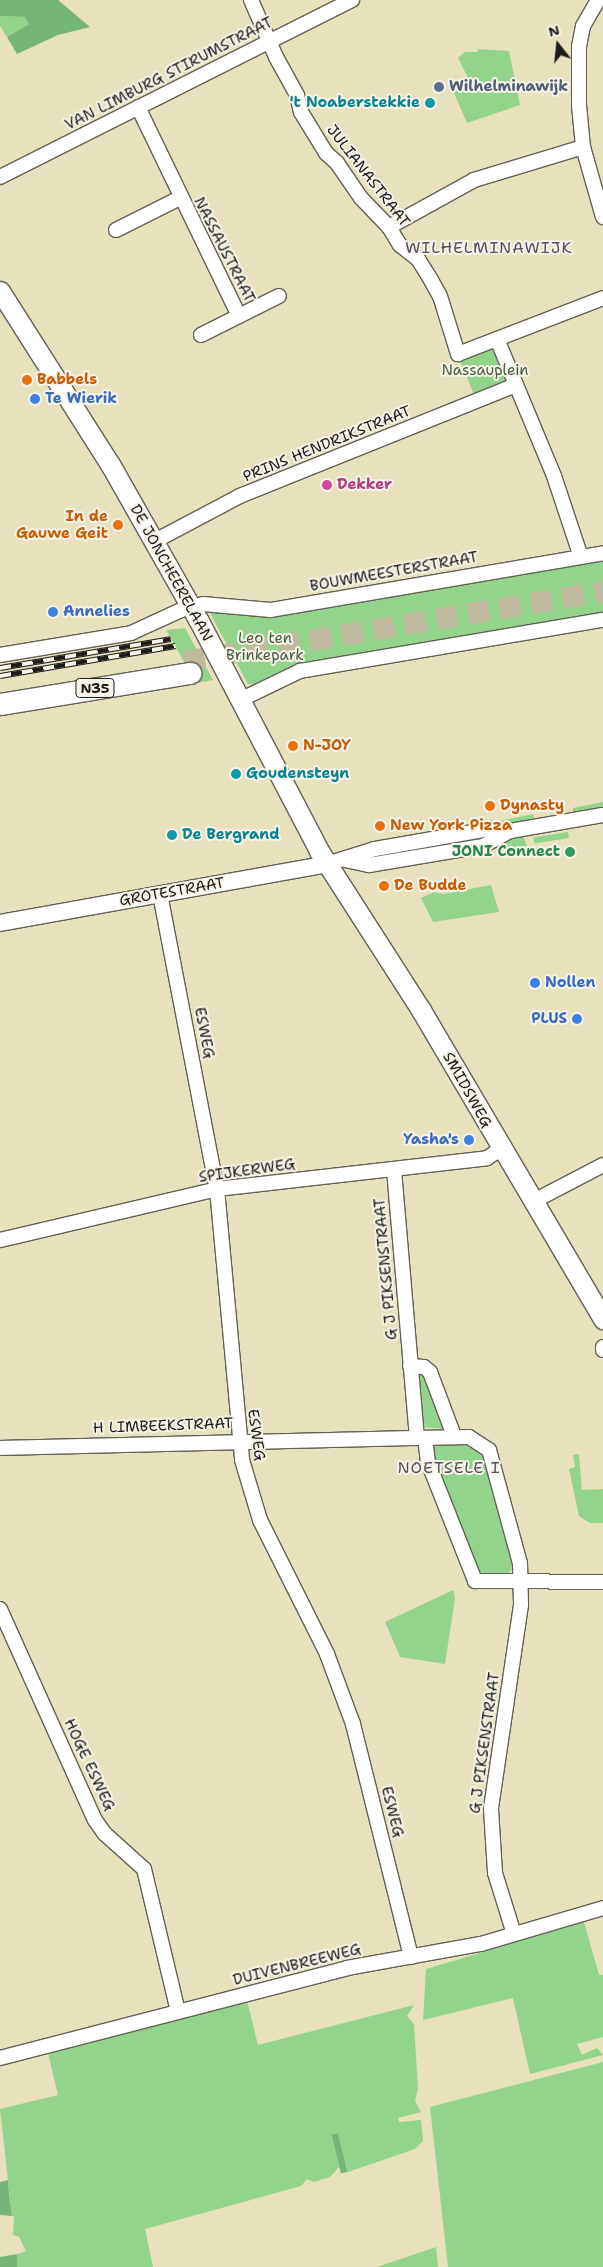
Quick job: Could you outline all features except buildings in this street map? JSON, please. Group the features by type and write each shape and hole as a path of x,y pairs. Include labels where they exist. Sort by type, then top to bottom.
{"main road":[{"name":"DE JONCHEERELAAN","path":"0,291 158,539 197,606 240,700 336,862"},
{"name":"N35","path":"0,692 187,667 0,704"},
{"name":"SMIDSWEG","path":"336,862 501,1150 603,1319"}],"street":[{"name":"JULIANASTRAAT","path":"251,0 269,41 298,95 301,112 326,154 337,163 361,198 389,227 400,245 418,259 440,296 458,354 497,339"},
{"name":"VAN LIMBURG STIRUMSTRAAT","path":"0,177 352,0"},
{"path":"598,0 584,26 579,47 583,147 603,217"},
{"name":"NASSAUSTRAAT","path":"138,107 180,198 239,316"},
{"path":"389,227 474,180 583,147"},
{"name":"NASSAUSTRAAT","path":"116,230 180,198"},
{"name":"NASSAUSTRAAT","path":"201,335 279,296"},
{"path":"581,557 554,476 497,339 603,298"},
{"name":"PRINS HENDRIKSTRAAT","path":"158,539 240,496 516,385"},
{"name":"BOUWMEESTERSTRAAT","path":"197,606 271,610 603,553"},
{"path":"0,655 131,633 172,614 197,606"},
{"path":"240,700 300,671 603,620"},
{"name":"GROTESTRAAT","path":"0,923 336,862 375,849 422,840 490,829 510,831 603,815"},
{"name":"GROTESTRAAT","path":"336,862 369,865 484,846 510,831"},
{"path":"422,840 425,856"},
{"name":"ESWEG","path":"160,894 217,1189 239,1440 250,1491 260,1520 327,1654 350,1716 411,1957"},
{"name":"SPIJKERWEG","path":"0,1240 217,1189 487,1158 501,1150"},
{"path":"532,1202 603,1165"},
{"name":"G J PIKSENSTRAAT","path":"394,1170 410,1366 421,1438 428,1462 475,1581 522,1583"},
{"path":"410,1366 424,1366 430,1372 454,1436"},
{"name":"G J PIKSENSTRAAT","path":"421,1438 470,1437 489,1450 520,1563 522,1583 491,1809 494,1872 514,1934"},
{"name":"H LIMBEEKSTRAAT","path":"0,1448 239,1440 421,1438"},
{"path":"522,1583 603,1582"},
{"name":"HOGE ESWEG","path":"0,1609 95,1820 104,1833 144,1869 178,2012"},
{"name":"DUIVENBREEWEG","path":"0,2058 347,1968 411,1957 514,1934 603,1908"}],"green space":[{"path":"0,0 58,0 90,27 58,35 17,54 7,37 29,24 25,17 0,16"},
{"path":"0,16 26,17 29,24 7,37 0,26"},
{"path":"479,49 509,51 520,105 467,123 454,93 455,89 470,82 458,58 465,52 477,52"},
{"name":"Nassauplein","path":"492,348 508,379 475,397 459,358"},
{"name":"Leo ten Brinkepark","path":"603,556 603,616 259,685 248,684 211,615 211,611 258,615"},
{"path":"185,628 213,680 196,683 166,630"},
{"path":"603,802 603,808 576,813 573,811 573,808"},
{"path":"534,814 533,821 498,826 494,822"},
{"path":"568,832 569,838 534,843 533,837"},
{"path":"523,835 527,846 498,850 499,846 510,839"},
{"path":"491,885 499,912 433,922 421,898 434,892 443,894"},
{"path":"424,1374 438,1417 444,1419 448,1429 423,1427 416,1376"},
{"path":"437,1442 469,1442 487,1455 514,1562 511,1571 504,1575 483,1573 474,1569 432,1449"},
{"path":"579,1454 582,1490 603,1489 603,1523 590,1523 579,1516 569,1469 575,1467 573,1455"},
{"path":"453,1590 455,1598 445,1664 400,1657 385,1622"},
{"path":"584,1922 599,1975 603,1975 603,2037 577,2044 582,2055 597,2048 603,2055 530,2074 513,1998 423,2020 426,1969"},
{"path":"247,2001 258,2045 414,2005 407,2016 414,2024 418,2089 415,2101 421,2112 398,2118 399,2122 421,2120 423,2141 415,2149 348,2172 338,2133 331,2135 339,2167 330,2177 314,2182 307,2179 301,2186 145,2229 153,2267 17,2267 17,2254 26,2251 19,2237 13,2235 14,2216 12,2216 0,2109 58,2095 48,2053"},
{"path":"603,2062 603,2267 448,2267 430,2107"},
{"path":"338,2133 348,2172 341,2174 331,2135"},
{"path":"8,2180 12,2216 0,2215 0,2182"},
{"path":"436,2247 438,2267 377,2267"},
{"path":"17,2254 17,2267 0,2267 0,2257"}],"tunnel":[{"path":"184,661 603,591"}],"railway":[{"path":"0,668 171,639"},
{"path":"0,676 175,646"}],"place":[{"name":"Wilhelminawijk","path":"439,87"},
{"name":"'t Noaberstekkie","path":"430,103"},
{"name":"Babbels","path":"27,380"},
{"name":"Te Wierik","path":"35,399"},
{"name":"Dekker","path":"327,485"},
{"name":"In de Gauwe Geit","path":"118,525"},
{"name":"Annelies","path":"53,612"},
{"name":"N-JOY","path":"293,746"},
{"name":"Goudensteyn","path":"236,774"},
{"name":"Dynasty","path":"490,806"},
{"name":"New York Pizza","path":"380,826"},
{"name":"De Bergrand","path":"172,835"},
{"name":"JONI Connect","path":"570,852"},
{"name":"De Budde","path":"384,886"},
{"name":"Nollen","path":"535,983"},
{"name":"PLUS","path":"577,1019"},
{"name":"Yasha's","path":"469,1140"}],"district":[{"name":"WILHELMINAWIJK","path":"489,248"},
{"name":"NOETSELE I","path":"449,1468"}]}
